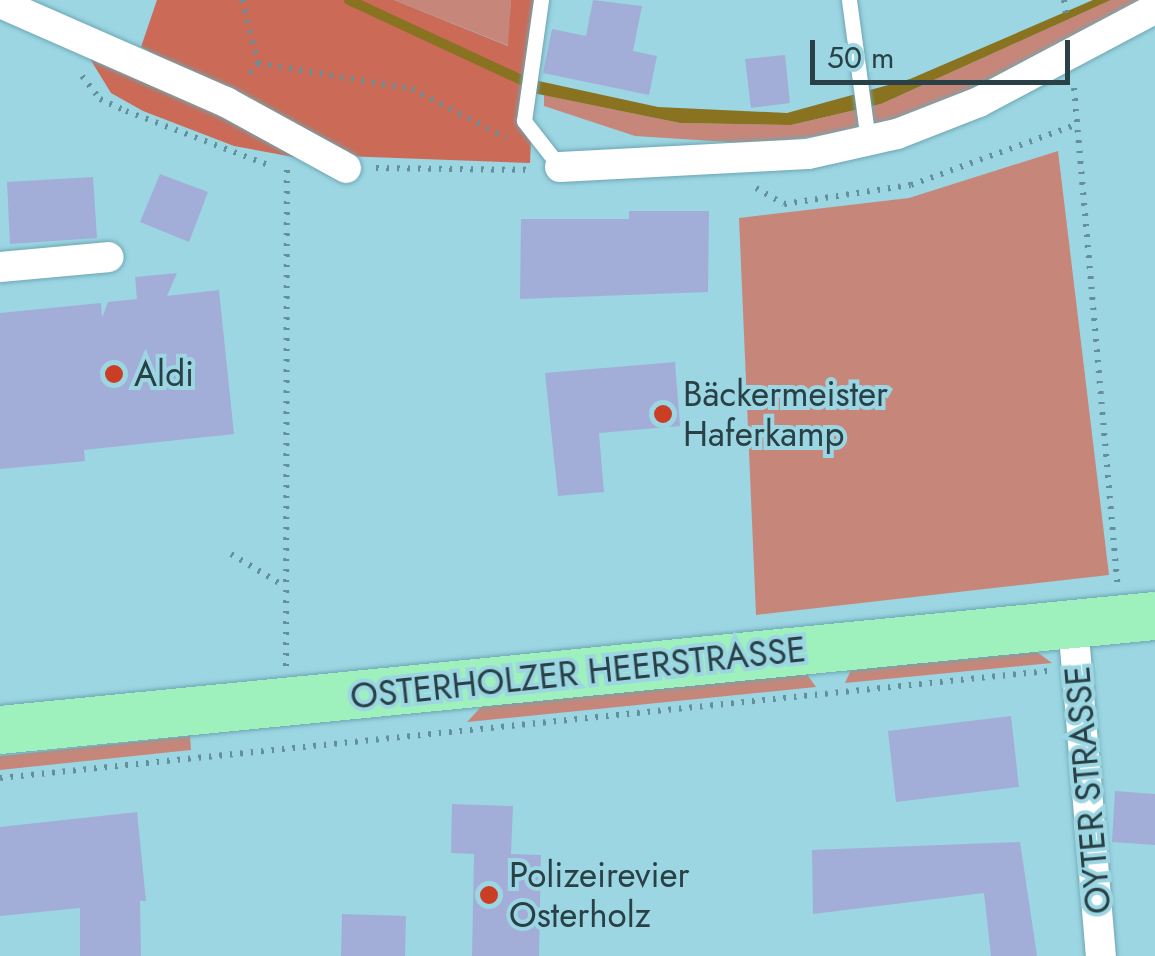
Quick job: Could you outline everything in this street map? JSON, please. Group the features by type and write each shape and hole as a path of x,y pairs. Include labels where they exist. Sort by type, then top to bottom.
{"main road":[{"name":"OSTERHOLZER HEERSTRASSE","path":"0,730 1106,632"}],"street":[{"path":"0,2 226,102 340,167"},
{"path":"560,167 808,154 866,128 979,102 1155,9"},
{"path":"0,267 109,257"},
{"name":"OYTER STRASSE","path":"1102,956 1106,632"}],"lane":[{"path":"541,0 524,121 560,167"},
{"path":"849,0 866,128"}],"path":[{"path":"242,0 258,62"},
{"path":"1064,0 1065,10"},
{"path":"0,778 1106,632 1078,124 1070,57"},
{"path":"226,102 258,62"},
{"path":"258,62 412,89 560,167"},
{"path":"72,64 113,105 235,157 286,169 560,167"},
{"path":"726,158 741,179 784,204 911,185 1078,124"},
{"path":"286,169 287,702"},
{"path":"231,554 284,586"}],"shaded area":[{"path":"157,0 394,0 508,46 511,0 537,0 530,163 343,156 141,47"},
{"path":"394,0 511,0 509,46"},
{"path":"1093,0 1111,0 881,104 791,125 680,123 533,93 534,80 658,107 787,113 910,79"},
{"path":"1111,0 1145,0 999,81 898,119 824,135 759,144 635,136 544,106 544,95 680,123 791,125 881,104"},
{"path":"87,54 297,151 299,158 234,146 143,111 111,93"},
{"path":"1058,151 1109,575 756,615 739,218 909,198"},
{"path":"1037,652 1052,663 845,683 851,670"},
{"path":"806,673 816,687 467,722 482,706"},
{"path":"190,736 191,750 0,770 0,756"}],"building":[{"path":"593,0 642,6 633,51 657,56 649,95 543,73 552,29 586,36"},
{"path":"785,55 790,103 751,108 745,59"},
{"path":"160,174 208,192 189,242 140,222"},
{"path":"93,177 97,238 10,244 7,182"},
{"path":"629,211 709,211 708,292 520,299 521,219 629,219"},
{"name":"Aldi","path":"177,273 167,296 219,290 234,434 84,450 85,461 0,469 0,313 101,303 102,318 108,302 137,299 135,277"},
{"path":"675,362 680,426 599,433 604,492 558,496 545,373"},
{"path":"1011,716 1019,787 896,802 888,731"},
{"path":"1115,791 1155,794 1155,845 1112,842"},
{"path":"452,804 513,806 511,854 541,855 539,956 472,956 474,854 451,853"},
{"path":"137,812 146,901 140,901 141,956 80,956 80,908 0,916 0,827"},
{"path":"1020,842 1037,956 991,956 984,893 813,914 812,850"},
{"path":"342,914 406,916 405,956 341,956"}],"waterway":[{"path":"349,0 521,80"}],"place":[{"name":"Aldi","path":"114,374"},
{"name":"Bäckermeister Haferkamp","path":"663,414"},
{"name":"Polizeirevier Osterholz","path":"489,895"}]}
